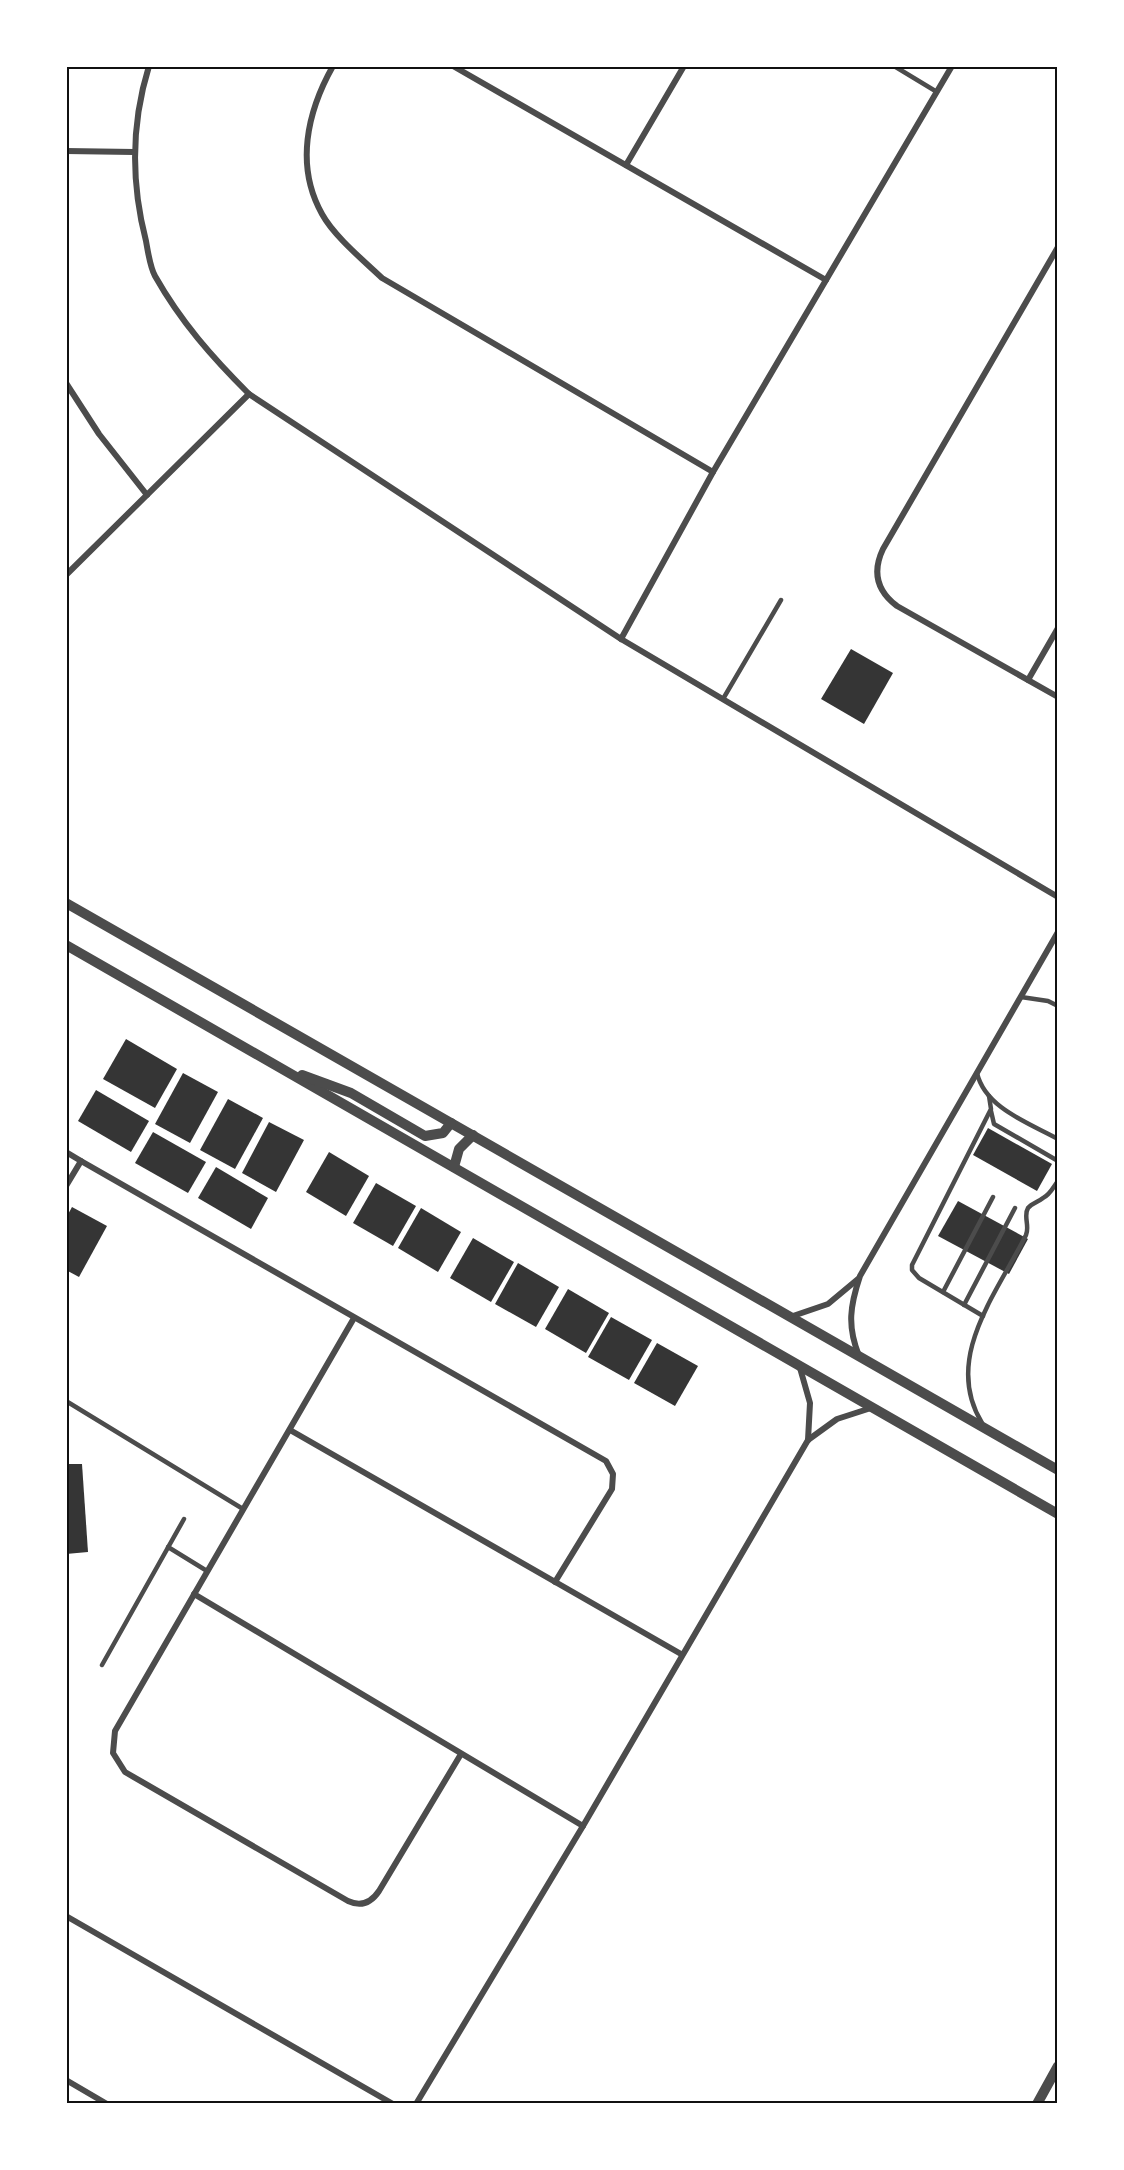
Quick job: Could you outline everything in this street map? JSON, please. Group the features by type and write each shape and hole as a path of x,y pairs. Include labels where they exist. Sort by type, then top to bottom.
{"street":[{"path":"149,66 139,96 134,152 138,212 154,274 202,347 249,394 621,639 1058,897"},
{"path":"333,66 319,90 307,133 306,177 322,216 356,254 382,278 713,472"},
{"path":"453,66 826,280"},
{"path":"626,165 684,66"},
{"path":"621,639 713,472 952,66"},
{"path":"66,151 134,152"},
{"path":"1058,247 883,549 876,570 881,591 897,606 1058,698"},
{"path":"66,384 99,434 147,495"},
{"path":"66,575 249,394"},
{"path":"1028,680 1058,628"},
{"path":"66,903 1058,1470"},
{"path":"860,1356 850,1323 851,1304 860,1276 1058,932"},
{"path":"66,945 1058,1514"},
{"path":"290,1072 338,1087 425,1136 443,1133 451,1123"},
{"path":"454,1167 459,1149 473,1136"},
{"path":"66,1152 600,1457 610,1467 614,1482 612,1489 555,1582"},
{"path":"66,1186 81,1161"},
{"path":"790,1317 828,1305 860,1276"},
{"path":"354,1318 115,1731 112,1753 124,1772 348,1901 360,1904 371,1900 379,1891 461,1754"},
{"path":"799,1366 810,1403 808,1440"},
{"path":"416,2104 583,1826 681,1654 808,1440 837,1419 871,1408"},
{"path":"290,1430 681,1654"},
{"path":"194,1594 583,1826"},
{"path":"66,1916 393,2104"},
{"path":"1036,2104 1057,2068"},
{"path":"66,2080 107,2104"}],"lane":[{"path":"894,66 937,92"},
{"path":"723,699 781,600"},
{"path":"1021,997 1048,1001 1058,1006"},
{"path":"977,1073 980,1087 1000,1107 1058,1139"},
{"path":"989,1096 994,1124 1058,1161"},
{"path":"983,1316 914,1275 912,1260 991,1109"},
{"path":"985,1428 972,1402 968,1374 972,1346 983,1316 1027,1233 1026,1213 1029,1207 1046,1197 1058,1181"},
{"path":"943,1292 993,1197"},
{"path":"964,1305 1015,1208"},
{"path":"66,1401 243,1509"},
{"path":"102,1665 184,1519"},
{"path":"168,1547 207,1571"}],"building":[{"path":"851,649 893,673 864,724 821,699"},
{"path":"126,1039 177,1069 155,1108 103,1079"},
{"path":"183,1073 218,1092 190,1143 155,1124"},
{"path":"96,1090 149,1121 131,1152 78,1121"},
{"path":"228,1099 263,1118 235,1169 200,1150"},
{"path":"269,1122 304,1140 276,1192 242,1173"},
{"path":"988,1128 1052,1164 1037,1191 973,1155"},
{"path":"153,1132 206,1162 188,1193 135,1163"},
{"path":"329,1152 369,1176 346,1216 306,1192"},
{"path":"216,1167 268,1198 251,1229 198,1198"},
{"path":"376,1183 416,1206 393,1246 353,1223"},
{"path":"958,1201 1028,1239 1009,1274 938,1236"},
{"path":"72,1207 107,1226 79,1277 66,1270 66,1218"},
{"path":"421,1208 461,1232 438,1272 398,1248"},
{"path":"473,1238 514,1262 491,1302 450,1278"},
{"path":"518,1263 559,1287 536,1327 495,1304"},
{"path":"568,1289 609,1313 586,1353 545,1329"},
{"path":"611,1317 652,1340 629,1380 588,1357"},
{"path":"657,1343 698,1366 675,1406 634,1383"},
{"path":"66,1464 82,1464 88,1552 66,1554"}]}
